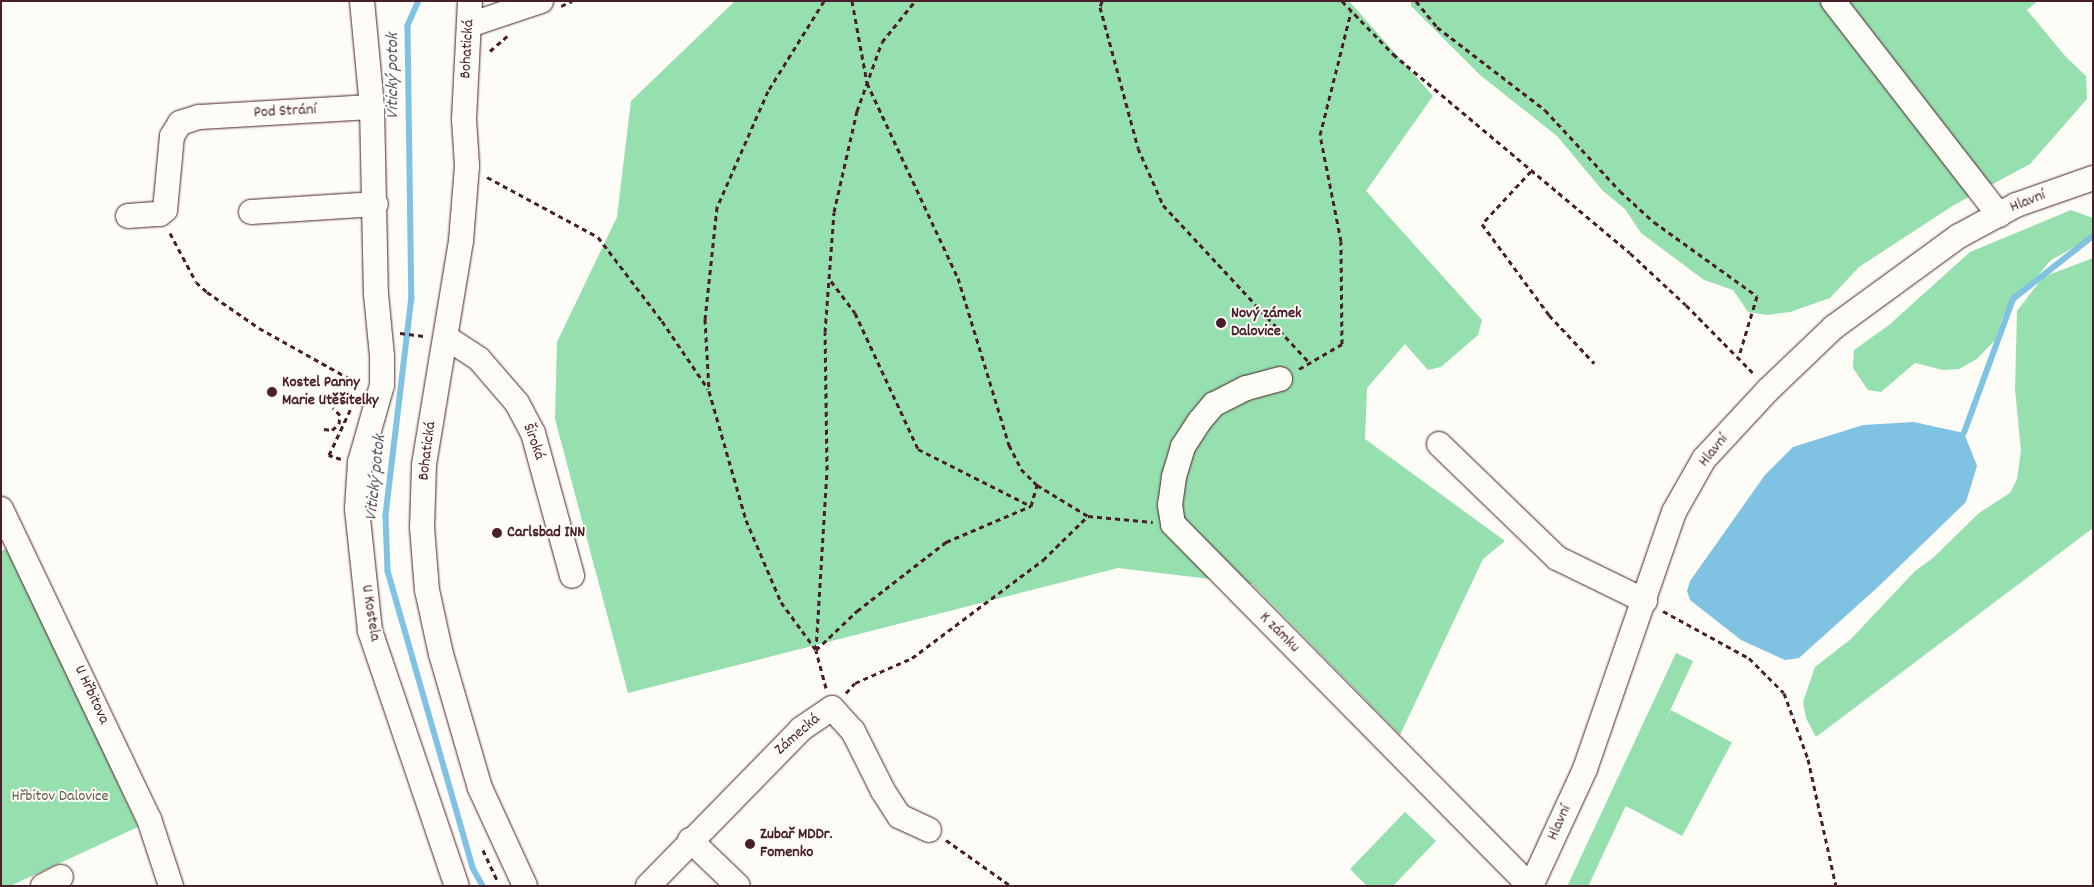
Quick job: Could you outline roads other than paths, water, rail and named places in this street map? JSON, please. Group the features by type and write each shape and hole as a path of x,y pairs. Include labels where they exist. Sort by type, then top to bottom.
{"street":[{"path":"251,212 376,204 372,108 362,1"},
{"name":"Bohatická","path":"470,1 464,119 480,170 436,337 424,465 422,527 427,590 441,654 480,788 526,886"},
{"path":"1833,1 1999,215"},
{"path":"469,25 547,5"},
{"name":"Pod Strání","path":"128,216 160,214 165,210 172,136 180,123 199,117 372,108"},
{"name":"Hlavní","path":"1531,886 1585,769 1645,601 1674,512 1704,459 1768,390 1834,327 1959,236 2016,205 2093,178"},
{"name":"U Kostela","path":"376,204 389,332 380,394 360,462 358,509 370,632 457,886"},
{"name":"Široká","path":"436,337 479,359 517,403 533,433 572,576"},
{"name":"K zámku","path":"1280,378 1246,388 1214,404 1199,422 1183,447 1174,477 1170,505 1173,524 1531,886"},
{"path":"1439,444 1557,558 1645,601"},
{"name":"U Hřbitova","path":"1,509 149,819 171,886"},
{"name":"Zámecká","path":"648,886 690,840 801,729 832,708 853,731 883,791 899,816 929,830"},
{"path":"690,840 738,886"}],"water":[{"path":"1914,422 1964,433 1977,466 1966,502 1878,587 1799,658 1785,660 1741,640 1690,600 1687,591 1690,581 1765,475 1793,447 1863,425"}],"waterway":[{"name":"Vitický potok","path":"419,1 408,26 412,297 386,516 388,571 473,868 483,886"},
{"path":"1964,433 2013,299 2093,236"}],"place":[{"name":"Nový zámek Dalovice","path":"1221,323"},
{"name":"Kostel Panny Marie Utěšitelky","path":"272,392"},
{"name":"Carlsbad INN","path":"497,533"},
{"name":"Zubař MDDr. Fomenko","path":"750,844"}],"park label":[{"name":"Hřbitov Dalovice","path":"60,797"}]}
